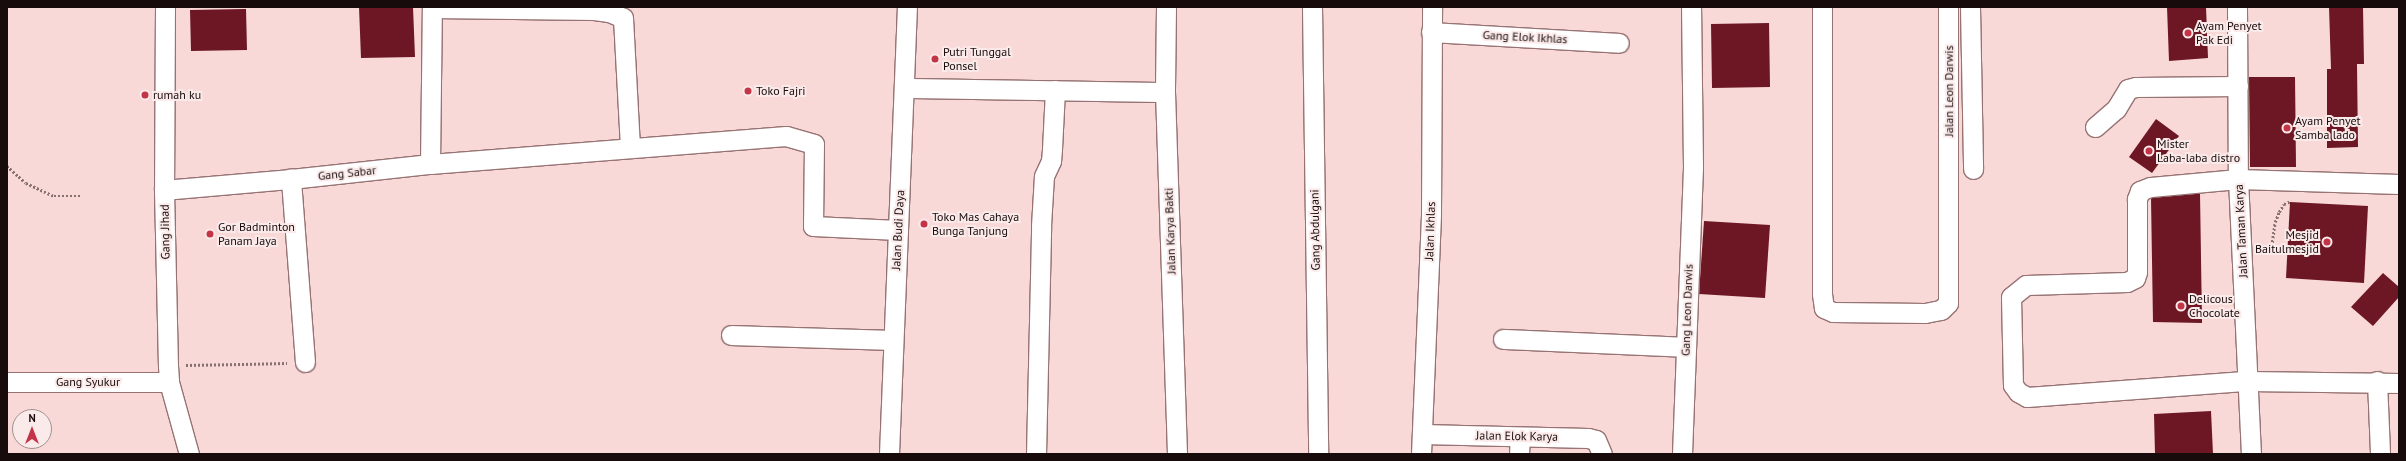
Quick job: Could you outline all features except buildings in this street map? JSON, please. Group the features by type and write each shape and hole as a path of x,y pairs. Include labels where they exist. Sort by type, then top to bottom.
{"street":[{"name":"Gang Jihad","path":"165,7 164,190 168,374 189,454"},
{"name":"Jalan Budi Daya","path":"889,454 892,340 905,88 907,7"},
{"name":"Jalan Karya Bakti","path":"1166,7 1165,92 1178,454"},
{"name":"Gang Abdulgani","path":"1312,7 1318,454"},
{"name":"Jalan Ikhlas","path":"1421,454 1431,213 1432,7"},
{"name":"Gang Leon Darwis","path":"1682,454 1693,166 1691,7"},
{"name":"Jalan Leon Darwis","path":"1822,7 1822,294 1824,308 1833,312 1925,313 1940,310 1948,303 1948,7"},
{"path":"1970,7 1973,169"},
{"name":"Jalan Taman Karya","path":"2237,7 2238,179 2251,454"},
{"path":"430,164 432,8 594,10 609,12 622,18 630,148"},
{"name":"Gang Elok Ikhlas","path":"1431,32 1620,43"},
{"path":"2095,127 2116,109 2128,90 2136,87 2238,86"},
{"path":"905,88 1165,92"},
{"path":"1036,454 1041,226 1044,176 1052,155 1055,90"},
{"name":"Gang Sabar","path":"164,190 291,179 430,164 786,136 804,139 814,144 813,226 898,230"},
{"path":"291,179 305,362"},
{"path":"2399,184 2238,179 2150,187 2140,191 2137,199 2137,272 2135,278 2127,282 2026,285 2018,289 2011,297 2013,385 2018,392 2027,397 2247,381 2378,380 2399,383"},
{"path":"731,335 892,340"},
{"path":"1503,339 1686,347"},
{"name":"Gang Syukur","path":"7,380 168,374"},
{"path":"2378,380 2380,454"},
{"name":"Jalan Elok Karya","path":"1422,434 1519,445 1588,438 1596,440 1602,454"}],"path":[{"path":"7,166 26,184 54,196 80,196"},
{"path":"2242,250 2271,250 2275,222 2279,212 2284,204 2294,200"},
{"path":"168,374 305,362"}],"place":[{"name":"Ayam Penyet Pak Edi","path":"2188,33"},
{"name":"Putri Tunggal Ponsel","path":"935,59"},
{"name":"Toko Fajri","path":"748,91"},
{"name":"rumah ku","path":"145,95"},
{"name":"Ayam Penyet Samba lado","path":"2287,128"},
{"name":"Mister Laba-laba distro","path":"2149,151"},
{"name":"Toko Mas Cahaya Bunga Tanjung","path":"924,224"},
{"name":"Gor Badminton Panam Jaya","path":"210,234"},
{"name":"Mesjid Baitulmesjid","path":"2327,242"},
{"name":"Delicous Chocolate","path":"2181,306"}]}
